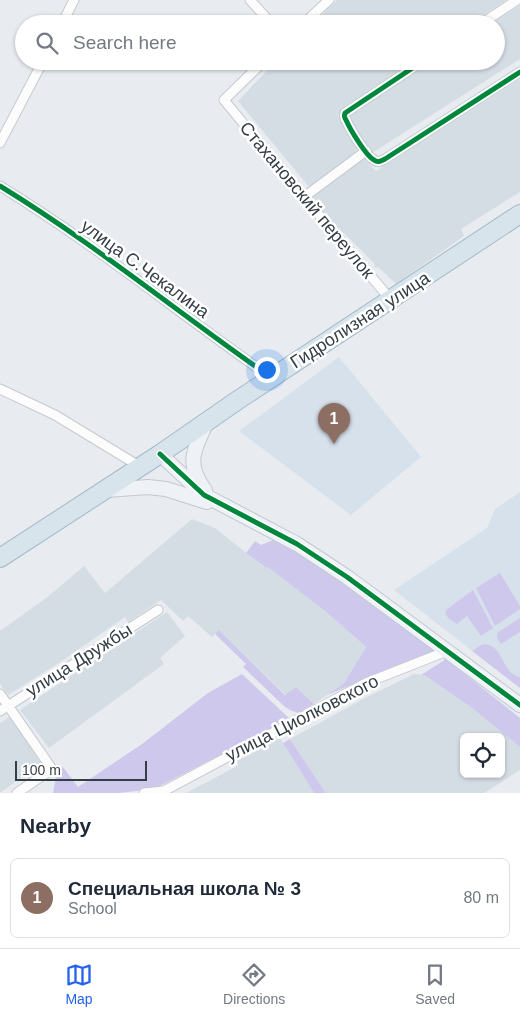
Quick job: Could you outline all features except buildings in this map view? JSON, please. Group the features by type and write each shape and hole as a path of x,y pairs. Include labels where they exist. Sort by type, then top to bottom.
{"highway":[{"name":"Гидролизная улица","path":"0,558 160,454 520,214"}],"street":[{"path":"66,15 74,0"},
{"path":"250,0 264,15"},
{"path":"313,15 329,0"},
{"path":"494,15 517,0"},
{"path":"0,143 38,70"},
{"name":"Стахановский переулок","path":"255,70 224,100 390,300"},
{"path":"409,70 344,114 345,119 366,151 378,162 386,160 520,72"},
{"path":"304,198 366,151"},
{"name":"улица С.Чекалина","path":"0,186 66,229 272,378"},
{"path":"0,389 55,415 140,466"},
{"path":"207,422 195,448 193,468 196,478 216,501"},
{"path":"160,454 197,489 297,544 347,577 520,705"},
{"path":"103,490 140,486 166,489 236,511"},
{"name":"улица Дружбы","path":"4,708 158,610"},
{"name":"улица Циолковского","path":"162,792 366,683 447,651"},
{"path":"0,694 4,708 52,769 17,793"},
{"path":"144,793 162,792"}],"shaded area":[{"path":"337,0 506,0 484,15 322,15"},
{"path":"520,5 520,59 505,69 505,15"},
{"path":"267,70 403,70 338,115 356,143 355,153 309,187 238,101"},
{"path":"419,70 503,70 372,153 348,115"},
{"path":"520,79 520,192 461,229 464,236 396,284 378,267 376,268 375,264 344,233 341,235 310,196 363,158 376,171"},
{"path":"339,357 421,457 351,515 239,431"},
{"path":"520,492 520,688 394,590 487,528 495,509"},
{"path":"192,519 215,528 265,568 268,566 325,611 366,647 344,683 314,704 296,687 286,695 219,630 212,637 188,616 183,621 161,600 128,622 125,617 59,663 8,695 0,684 0,631 46,598 84,566 105,593"},
{"path":"273,540 336,578 436,650 327,695 344,683 366,647 325,611 268,567 266,568 246,553 255,541 261,545"},
{"path":"500,573 520,609 495,626 476,588"},
{"path":"473,590 493,628 481,636 467,616 457,624 446,615 446,610"},
{"path":"167,612 185,636 160,658 164,664 49,748 20,710 63,681 61,679 65,676 67,678"},
{"path":"520,618 520,632 501,644 497,638 497,633"},
{"path":"219,630 285,695 296,687 314,704 299,713 285,707 243,667 246,664 215,634"},
{"path":"485,644 496,650 510,671 520,677 520,688 472,651"},
{"path":"446,659 520,718 520,747 472,708 424,675 421,675"},
{"path":"242,674 290,719 154,789 119,793 53,793 57,771 63,767 78,787 142,744 208,693"},
{"path":"414,674 424,675 472,708 503,733 460,733 460,778 505,778 505,735 520,747 520,770 484,793 326,793 290,739 363,699"},
{"path":"11,716 41,763 0,793 0,723"},
{"path":"280,738 314,793 186,793 239,765 237,761"},
{"path":"290,739 326,793 314,793 283,743"}],"cycle path":[{"path":"410,70 345,113 344,116 358,142 375,161 385,159 520,72"},
{"path":"0,186 70,232 272,378"},
{"path":"160,454 204,495 297,544 347,577 520,705"}],"place":[{"name":"Специальная школа № 3","path":"334,444"}]}
